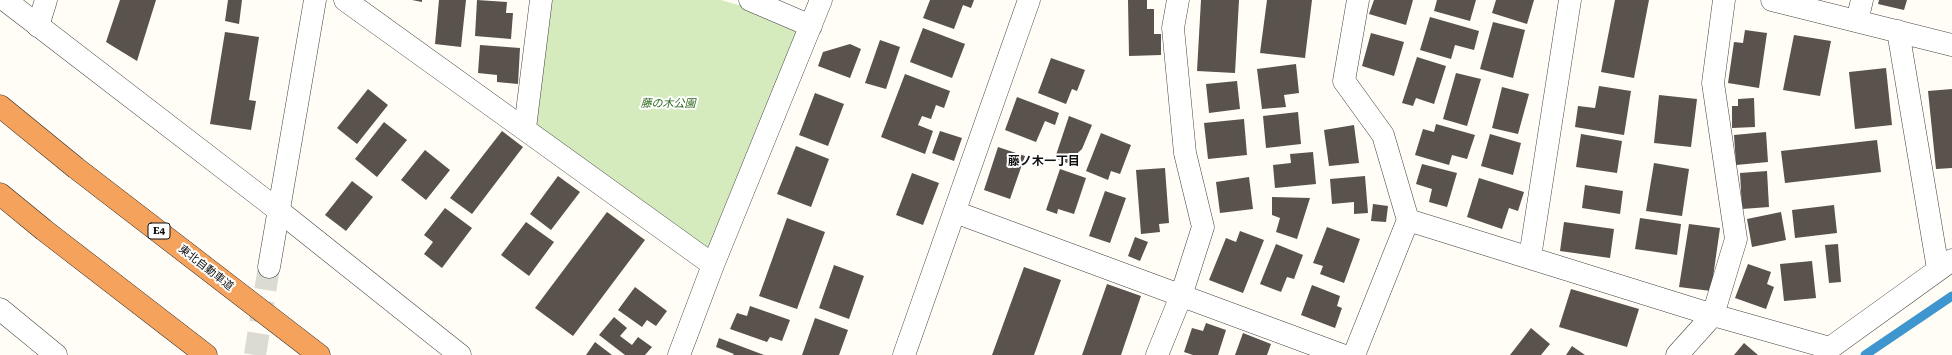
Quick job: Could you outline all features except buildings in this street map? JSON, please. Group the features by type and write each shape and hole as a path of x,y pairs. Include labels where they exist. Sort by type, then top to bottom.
{"highway":[{"name":"東北自動車道","path":"0,106 76,168 319,355"},
{"path":"0,194 44,230 206,355"}],"street":[{"path":"5,0 278,210 460,355"},
{"path":"38,26 46,0"},
{"path":"269,267 315,0"},
{"path":"345,0 525,128 713,265"},
{"path":"525,128 541,0"},
{"path":"750,0 811,26"},
{"path":"679,355 713,265 821,0"},
{"path":"904,355 1029,0"},
{"path":"1157,355 1181,296 1203,227 1185,153 1173,28 1178,0"},
{"path":"1354,355 1408,220 1384,135 1344,81 1358,0"},
{"path":"1530,257 1570,0"},
{"path":"1677,355 1713,315 1736,239 1713,83 1724,0"},
{"path":"1772,0 1952,45"},
{"path":"1857,21 1862,0"},
{"path":"1408,220 1713,315 1830,348 1945,264 1898,31"},
{"path":"955,212 1342,355"},
{"path":"0,309 56,355"}],"green space":[{"name":"藤の木公園","path":"541,0 721,0 811,26 713,265 525,128"}],"waterway":[{"path":"1865,355 1952,296"}],"tunnel":[{"path":"255,355 269,267"}],"district":[{"name":"藤ノ木一丁目","path":"1044,161"}]}
